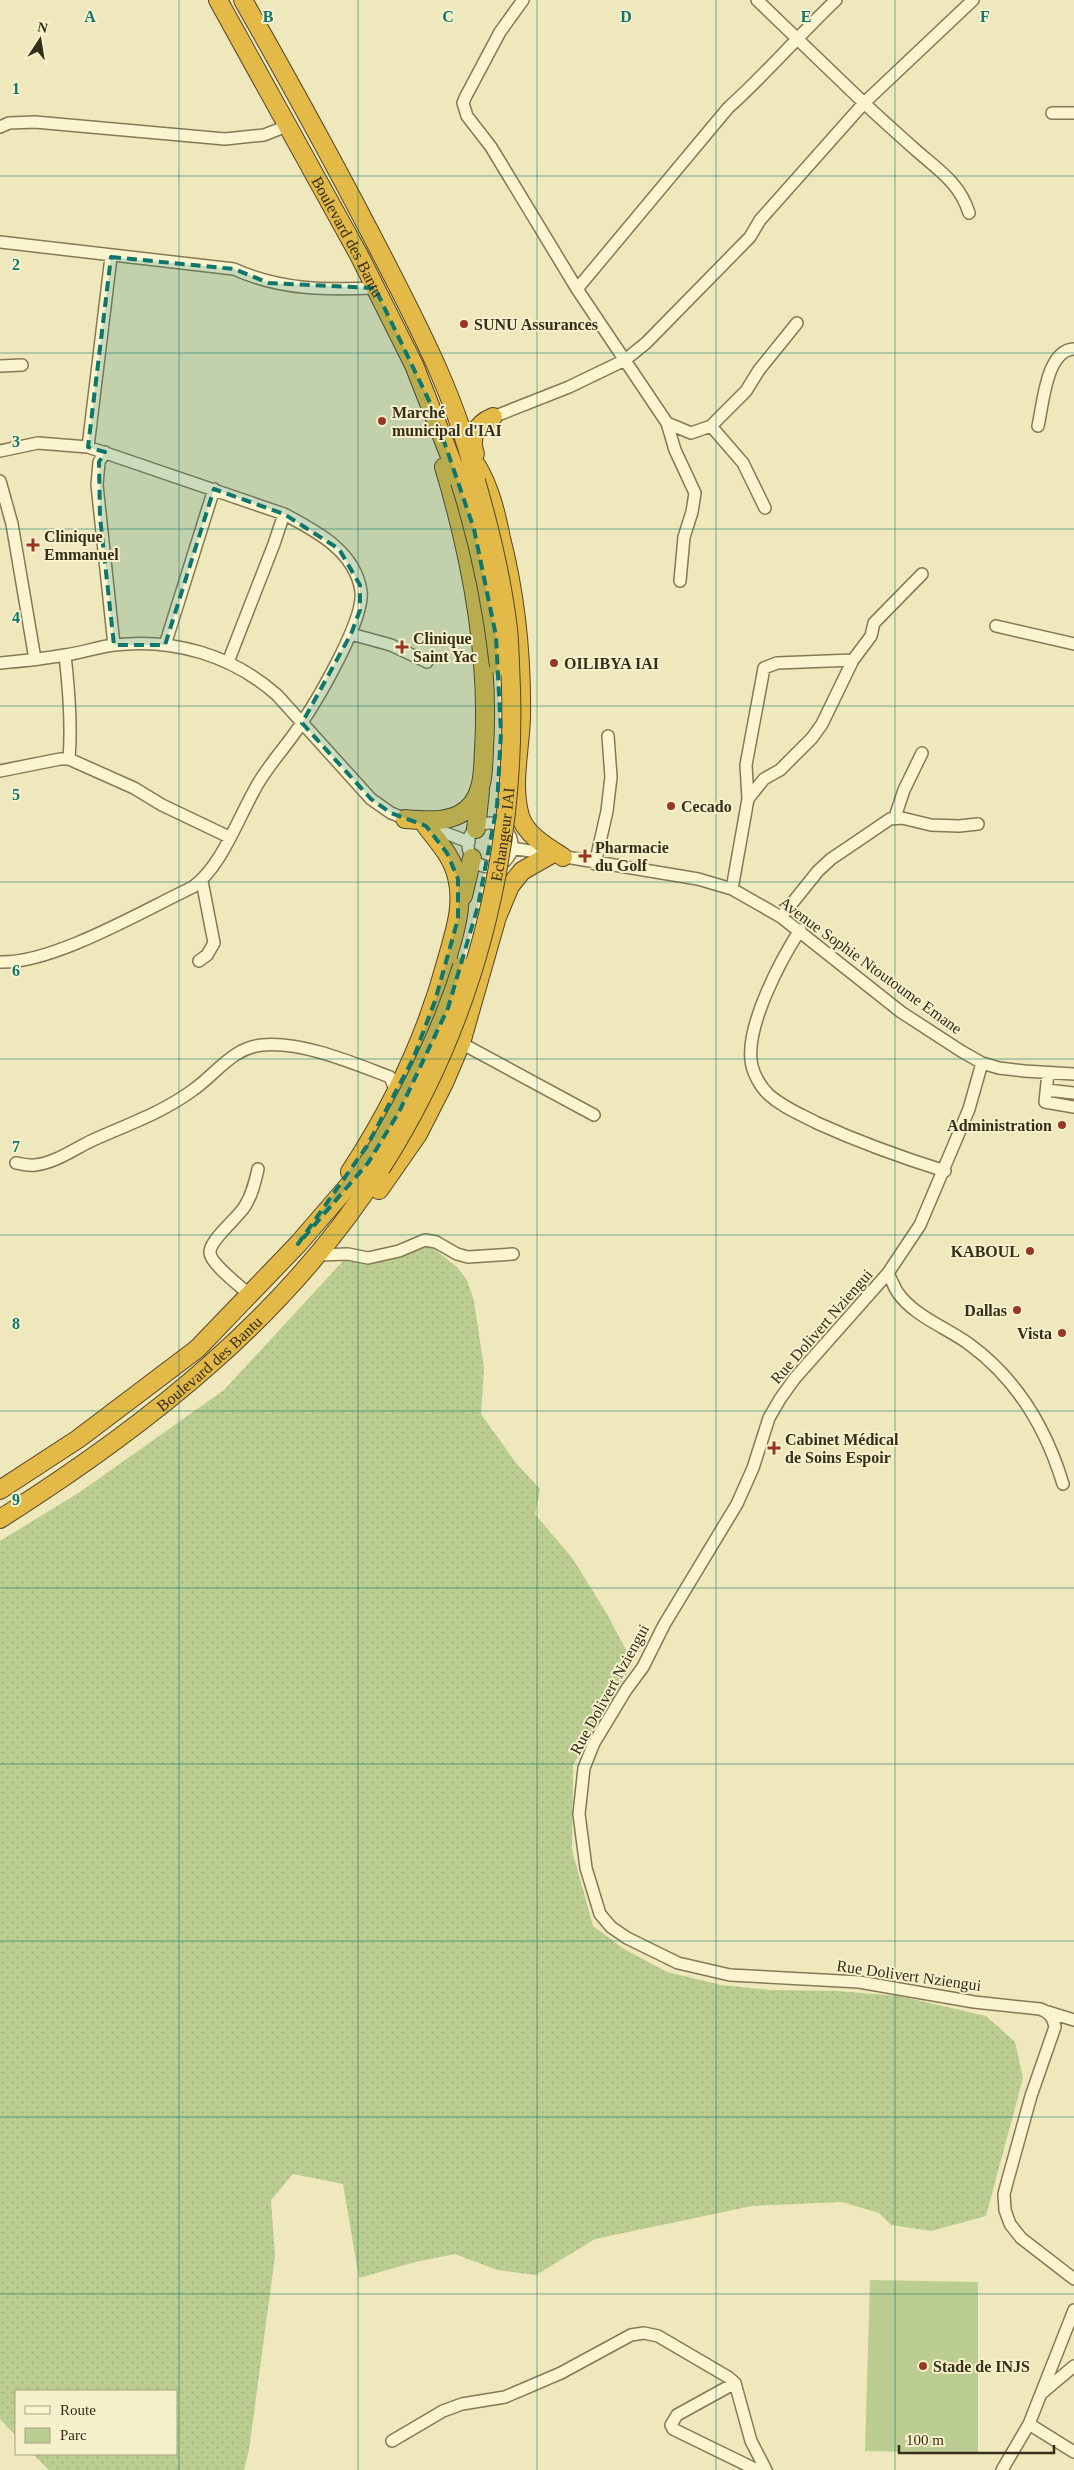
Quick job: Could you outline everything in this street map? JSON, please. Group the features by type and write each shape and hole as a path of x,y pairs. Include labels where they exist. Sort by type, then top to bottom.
{"highway":[{"name":"Boulevard des Bantu","path":"218,0 329,199 473,480"},
{"name":"Boulevard des Bantu","path":"243,0 343,179 416,321 470,448 473,480"},
{"path":"298,1244 367,1146 396,1092 429,1018 446,966 460,910 481,788 485,735 485,703 478,618 448,479 414,366"},
{"path":"470,448 480,424 493,417"},
{"path":"318,1255 356,1221 392,1174 424,1121 461,1043 497,917 509,847 516,782 521,689 519,638 505,553 473,480"},
{"name":"Echangeur IAI","path":"375,1166 422,1099 451,1037 465,998 490,908 507,808 512,730 508,631 496,558 473,480"},
{"path":"497,917 516,878 530,864 548,855 543,845 525,826 520,816 516,782"},
{"path":"405,819 434,821 455,816 465,811 481,788"},
{"path":"431,828 455,869 460,910"},
{"name":"Boulevard des Bantu","path":"0,1490 133,1400 196,1349 375,1166"},
{"name":"Boulevard des Bantu","path":"0,1519 52,1486 169,1399 224,1354 318,1255 363,1197 375,1166"}],"street":[{"path":"523,0 496,40 466,96 464,108 491,147 577,289 666,423 675,450 695,493 692,512 684,537 680,581"},
{"path":"757,0 864,103 942,170 964,199 969,213"},
{"path":"577,289 728,108 836,0"},
{"path":"493,417 570,387 625,360 653,336 750,237 760,220 864,103 973,0"},
{"path":"1052,113 1074,113"},
{"path":"0,127 9,123 36,122 225,139 264,135 287,126"},
{"path":"0,242 111,257 234,270 269,283 335,289 375,288"},
{"path":"88,447 111,257"},
{"path":"666,423 691,433 711,426 746,391 759,370 797,323"},
{"path":"1038,426 1047,380 1054,361 1060,354 1074,350"},
{"path":"0,366 22,365"},
{"path":"711,426 742,463 765,508"},
{"path":"0,451 38,443 88,447 144,468 214,489 284,514 326,537 339,549 356,576 361,594 360,610 351,634 302,723 259,781 223,851 202,881 114,926 60,949 24,960 0,962"},
{"path":"105,452 99,462 97,485 114,645"},
{"path":"0,481 12,524 35,659"},
{"path":"165,645 214,489"},
{"path":"228,662 284,514"},
{"path":"748,799 764,779 786,765 812,738 822,724 853,660 871,636 874,623 922,574"},
{"path":"996,626 1074,644"},
{"path":"351,634 391,645 427,662"},
{"path":"0,663 65,655 114,645 165,645 202,651 228,662 262,682 371,799 405,819 472,843"},
{"path":"65,655 71,736 69,759"},
{"path":"732,889 748,799 746,765 764,668 777,663 853,660"},
{"path":"595,864 607,811 611,777 608,736"},
{"path":"781,917 818,871 831,859 895,817 904,790 922,753"},
{"path":"0,771 60,759 69,759 134,788 162,805 229,837"},
{"path":"895,817 931,825 959,826 978,824"},
{"path":"492,823 500,825 509,847 490,867 478,863 472,843 481,825 492,823"},
{"name":"Avenue Sophie Ntoutoume Emane","path":"509,847 595,864 698,879 732,889 800,930 902,1012 935,1036 982,1062 999,1068 1074,1074"},
{"path":"199,961 207,955 214,943 202,881"},
{"path":"800,930 781,962 757,1021 751,1061 758,1082 781,1105 804,1116 889,1154 945,1171"},
{"path":"461,1043 594,1115"},
{"path":"16,1163 36,1165 51,1161 103,1136 134,1124 194,1090 237,1053 261,1045 306,1049 376,1072 390,1077 396,1092"},
{"name":"Rue Dolivert Nziengui","path":"982,1062 969,1109 945,1171 920,1225 888,1273 795,1378 780,1398 769,1418 737,1504 664,1625 643,1667 626,1690 594,1743 584,1768 580,1786 581,1843 586,1868 600,1914 611,1927 628,1938 678,1963 730,1975 859,1982 912,1989 974,2002 1040,2008 1074,2020"},
{"path":"1048,1073 1045,1102 1074,1107"},
{"path":"1047,1090 1074,1093"},
{"path":"250,1295 214,1261 210,1252 213,1244 245,1207 258,1170"},
{"path":"318,1255 348,1254 368,1258 399,1251 425,1240 436,1242 462,1256 513,1254"},
{"path":"888,1273 898,1294 916,1311 970,1344 996,1366 1020,1392 1053,1450 1063,1484"},
{"path":"1048,2012 1053,2018 1055,2027 1031,2096 1004,2194 1005,2210 1010,2224 1021,2238 1074,2279"},
{"path":"1002,2470 1029,2424 1074,2310"},
{"path":"392,2441 443,2411 462,2404 505,2397 561,2373 631,2335 644,2333 658,2336 735,2383 750,2441 766,2470"},
{"path":"1041,2394 1074,2366"},
{"path":"735,2383 677,2415 671,2425 673,2428 757,2470"},
{"path":"1029,2424 1074,2452"}],"highlighted area":[{"path":"111,257 234,269 269,283 375,288 433,409 474,529 496,636 501,733 497,806 478,906 448,1008 399,1112 368,1163 298,1244 367,1146 413,1059 435,1001 458,919 458,879 447,853 426,826 391,813 371,799 302,723 351,634 360,610 360,585 339,549 284,514 214,489 165,645 114,645 100,517 99,462 105,452 88,447"}],"green space":[{"path":"428,1244 457,1267 467,1280 474,1301 484,1368 481,1414 516,1463 540,1489 535,1514 573,1559 607,1614 633,1663 573,1765 572,1850 593,1926 624,1949 667,1972 721,1985 771,1990 837,1991 899,1996 986,2016 1015,2042 1023,2078 986,2216 931,2231 891,2225 879,2213 842,2202 752,2206 595,2239 536,2275 497,2270 455,2254 415,2262 359,2278 343,2184 293,2174 271,2200 275,2256 249,2450 244,2470 49,2470 34,2455 178,2455 178,2390 15,2390 15,2435 0,2419 0,1541 80,1492 224,1390 344,1260 362,1262"},
{"name":"Stade de INJS","path":"870,2280 978,2282 978,2453 865,2451"}],"place":[{"name":"SUNU Assurances","path":"464,324"},
{"name":"Marché municipal d'IAI","path":"382,421"},
{"name":"Clinique Emmanuel","path":"33,545"},
{"name":"Clinique Saint Yac","path":"402,647"},
{"name":"OILIBYA IAI","path":"554,663"},
{"name":"Cecado","path":"671,806"},
{"name":"Pharmacie du Golf","path":"585,856"},
{"name":"Administration","path":"1062,1125"},
{"name":"KABOUL","path":"1030,1251"},
{"name":"Dallas","path":"1017,1310"},
{"name":"Vista","path":"1062,1333"},
{"name":"Cabinet Médical de Soins Espoir","path":"774,1448"},
{"name":"Stade de INJS","path":"923,2366"}]}
